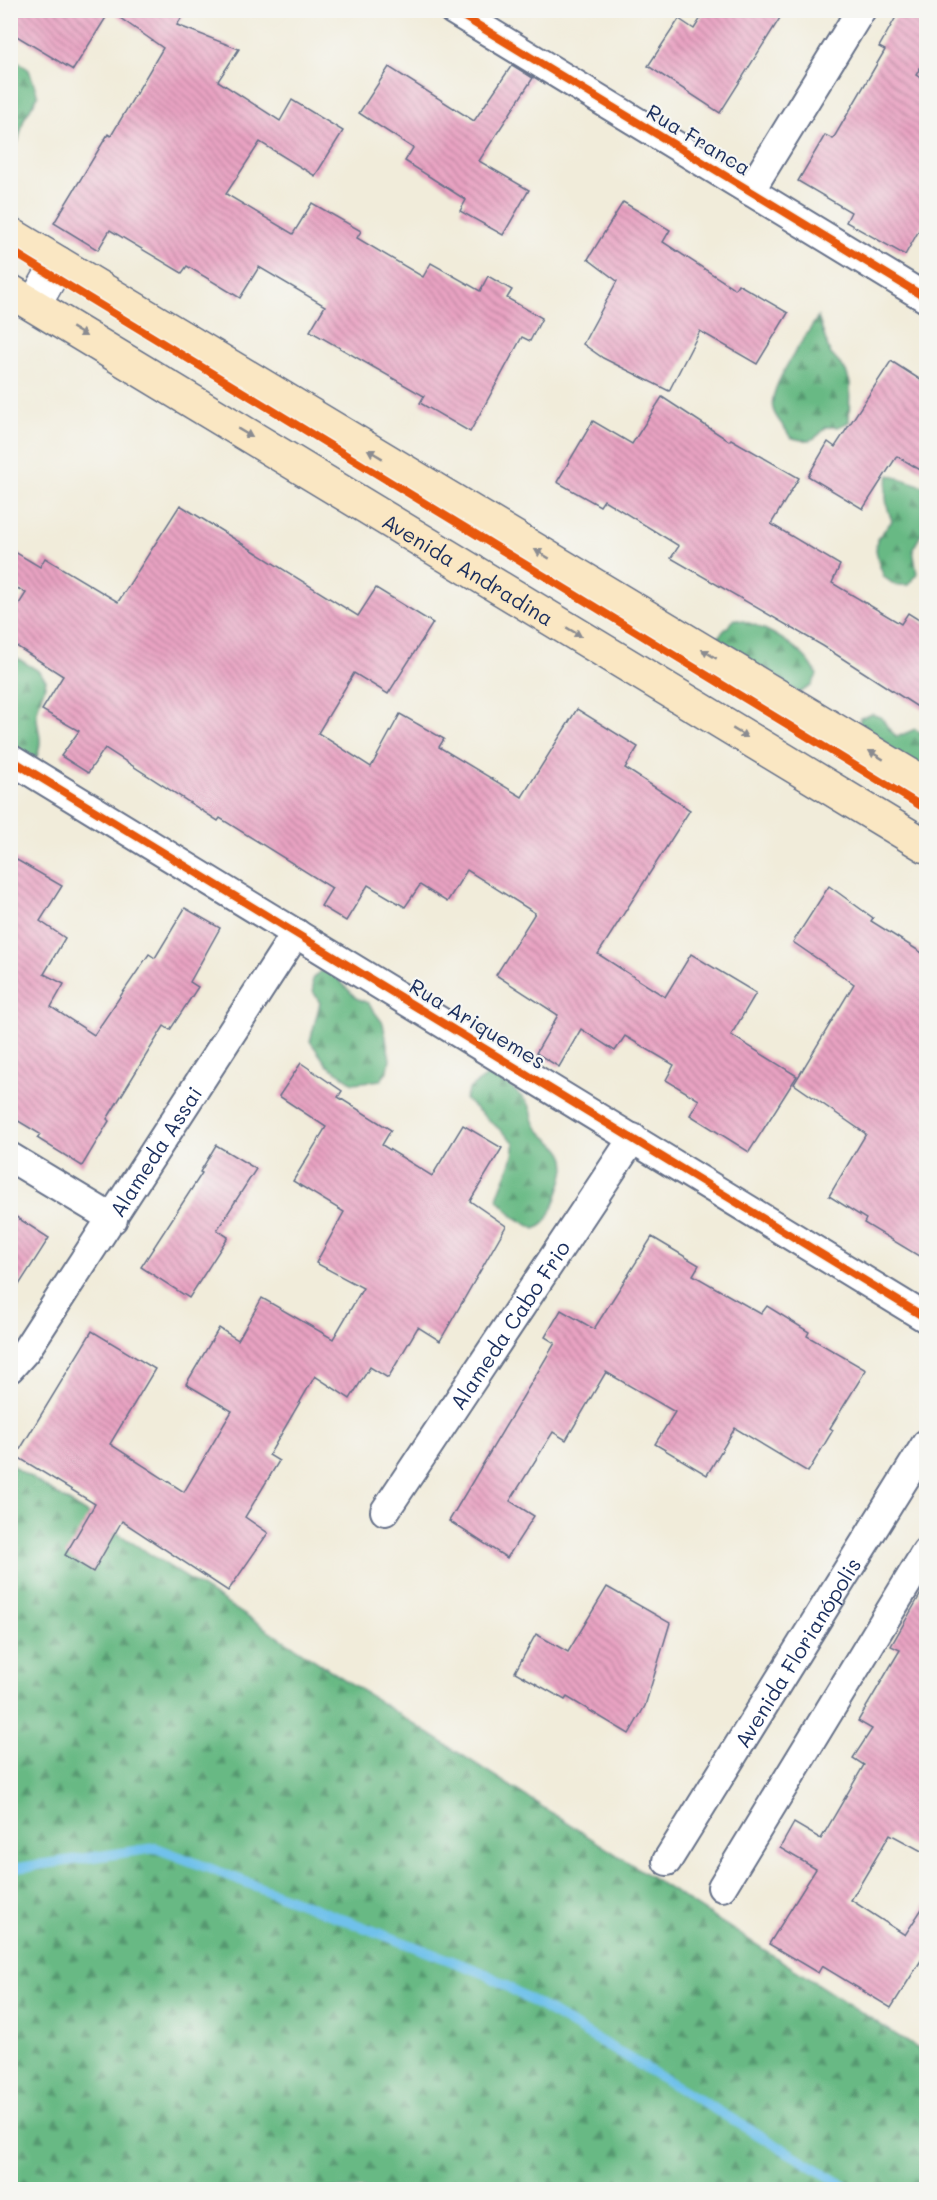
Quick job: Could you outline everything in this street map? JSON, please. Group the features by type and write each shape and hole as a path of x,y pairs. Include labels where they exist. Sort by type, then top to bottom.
{"main road":[{"path":"10,234 927,785"},
{"name":"Avenida Andradina","path":"22,298 927,846"}],"street":[{"name":"Rua Franca","path":"453,10 927,298"},
{"path":"750,191 861,10"},
{"path":"22,298 58,263"},
{"name":"Rua Ariquemes","path":"10,759 927,1318"},
{"name":"Alameda Assai","path":"10,1368 26,1350 113,1219 296,933"},
{"name":"Alameda Cabo Frio","path":"385,1511 633,1138"},
{"path":"10,1157 113,1219"},
{"name":"Avenida Florianópolis","path":"667,1861 927,1444"},
{"path":"722,1887 927,1552"}],"green space":[{"path":"11,56 29,70 38,96 24,119 18,142 11,154"},
{"path":"818,317 830,353 846,371 850,383 849,422 838,427 826,427 818,436 810,440 802,440 790,437 774,413 773,400 781,376"},
{"path":"889,475 926,487 926,526 913,549 917,574 908,585 895,585 884,577 876,550 877,539 892,521 886,498"},
{"path":"735,619 758,626 794,647 817,675 811,686 799,693 722,648 717,638"},
{"path":"10,654 37,670 46,680 37,712 40,745 36,758 11,750"},
{"path":"872,714 882,718 897,737 915,729 926,736 926,782 860,729 860,718"},
{"path":"320,971 332,972 356,998 368,1003 383,1023 390,1059 388,1070 381,1080 353,1083 327,1065 310,1041 320,1003 313,991 312,979"},
{"path":"492,1073 513,1088 527,1102 536,1126 558,1148 565,1159 562,1181 552,1209 545,1222 535,1229 514,1217 497,1199 511,1163 514,1142 465,1099 470,1088"},
{"path":"10,1464 926,2054 926,2189 11,2189"}],"building":[{"path":"10,10 186,10 177,25 239,49 218,81 280,121 292,100 343,131 315,176 260,142 226,194 293,234 312,203 361,231 357,238 423,277 431,263 480,291 488,276 512,290 507,298 542,318 530,341 522,337 470,432 420,403 424,396 310,331 325,306 259,267 240,298 187,266 182,273 110,230 98,250 54,223 108,134 111,136 163,48 110,11 73,70 10,32"},
{"path":"706,10 785,10 720,113 648,66 679,19 694,29"},
{"path":"900,10 927,10 927,56 916,75 927,82 927,216 905,255 846,222 851,212 798,181 825,135 833,139 885,50 879,47"},
{"path":"512,65 533,78 479,161 529,190 503,235 460,211 466,200 405,161 413,148 359,113 389,67 474,121"},
{"path":"623,202 670,230 663,242 735,289 738,284 788,313 757,364 700,331 669,391 603,358 583,344 617,281 588,259"},
{"path":"891,361 927,384 927,474 897,456 863,509 808,476 828,442 835,447"},
{"path":"662,397 729,441 731,439 799,478 771,524 840,565 832,583 901,624 908,613 927,625 927,713 823,646 671,558 679,546 604,500 600,506 557,482 593,421 632,444"},
{"path":"180,505 358,616 376,588 433,623 388,694 354,673 318,733 371,767 400,714 444,739 439,747 522,797 577,709 638,747 625,768 690,810 598,954 665,997 691,954 756,993 731,1035 797,1076 749,1152 690,1115 699,1100 666,1080 674,1065 625,1036 615,1051 581,1029 559,1067 536,1053 558,1015 496,975 535,913 467,870 447,902 420,885 405,907 368,885 346,921 321,906 332,888 220,818 218,821 105,748 88,773 61,756 79,731 42,710 63,676 10,642 10,618 26,593 10,584 10,549 40,567 45,558 118,602"},
{"path":"10,856 62,886 40,921 65,938 44,974 64,984 51,1007 94,1035 149,954 155,958 185,908 220,928 190,982 198,987 170,1030 164,1026 107,1119 109,1121 82,1166 37,1138 40,1134 10,1116"},
{"path":"829,886 873,918 871,921 927,956 927,1261 864,1223 866,1219 829,1196 866,1134 794,1084 854,984 793,942"},
{"path":"301,1063 342,1091 338,1097 391,1130 382,1145 432,1176 463,1125 502,1148 470,1201 506,1226 440,1341 418,1327 388,1378 370,1367 350,1399 315,1376 269,1455 279,1461 245,1517 268,1533 228,1591 122,1521 93,1572 65,1555 95,1504 16,1456 92,1331 155,1369 110,1444 184,1492 232,1411 186,1384 219,1328 238,1340 262,1298 333,1339 363,1288 316,1263 344,1212 293,1181 326,1127 279,1096"},
{"path":"216,1145 256,1169 217,1230 228,1237 189,1298 141,1267 202,1173 200,1172"},
{"path":"10,1213 49,1238 10,1299"},
{"path":"652,1237 699,1265 693,1275 761,1314 767,1306 809,1332 807,1336 866,1370 830,1428 833,1430 808,1472 735,1428 707,1475 655,1444 675,1412 606,1372 566,1440 553,1432 510,1501 534,1516 507,1558 449,1521 555,1343 545,1337 561,1310 594,1329"},
{"path":"927,1583 927,1854 890,1834 851,1900 905,1935 927,1901 927,1951 891,2008 822,1966 818,1973 769,1944 816,1869 780,1848 794,1823 821,1839 864,1765 853,1758 872,1729 858,1721 900,1650 891,1646"},
{"path":"607,1587 670,1623 645,1706 629,1734 567,1697 565,1700 515,1672 536,1634 568,1652"}],"waterway":[{"path":"10,1869 156,1848 486,1974 852,2190"}],"cycle path":[{"path":"453,10 926,298"},
{"path":"10,250 926,809"},
{"path":"10,759 926,1318"}]}
